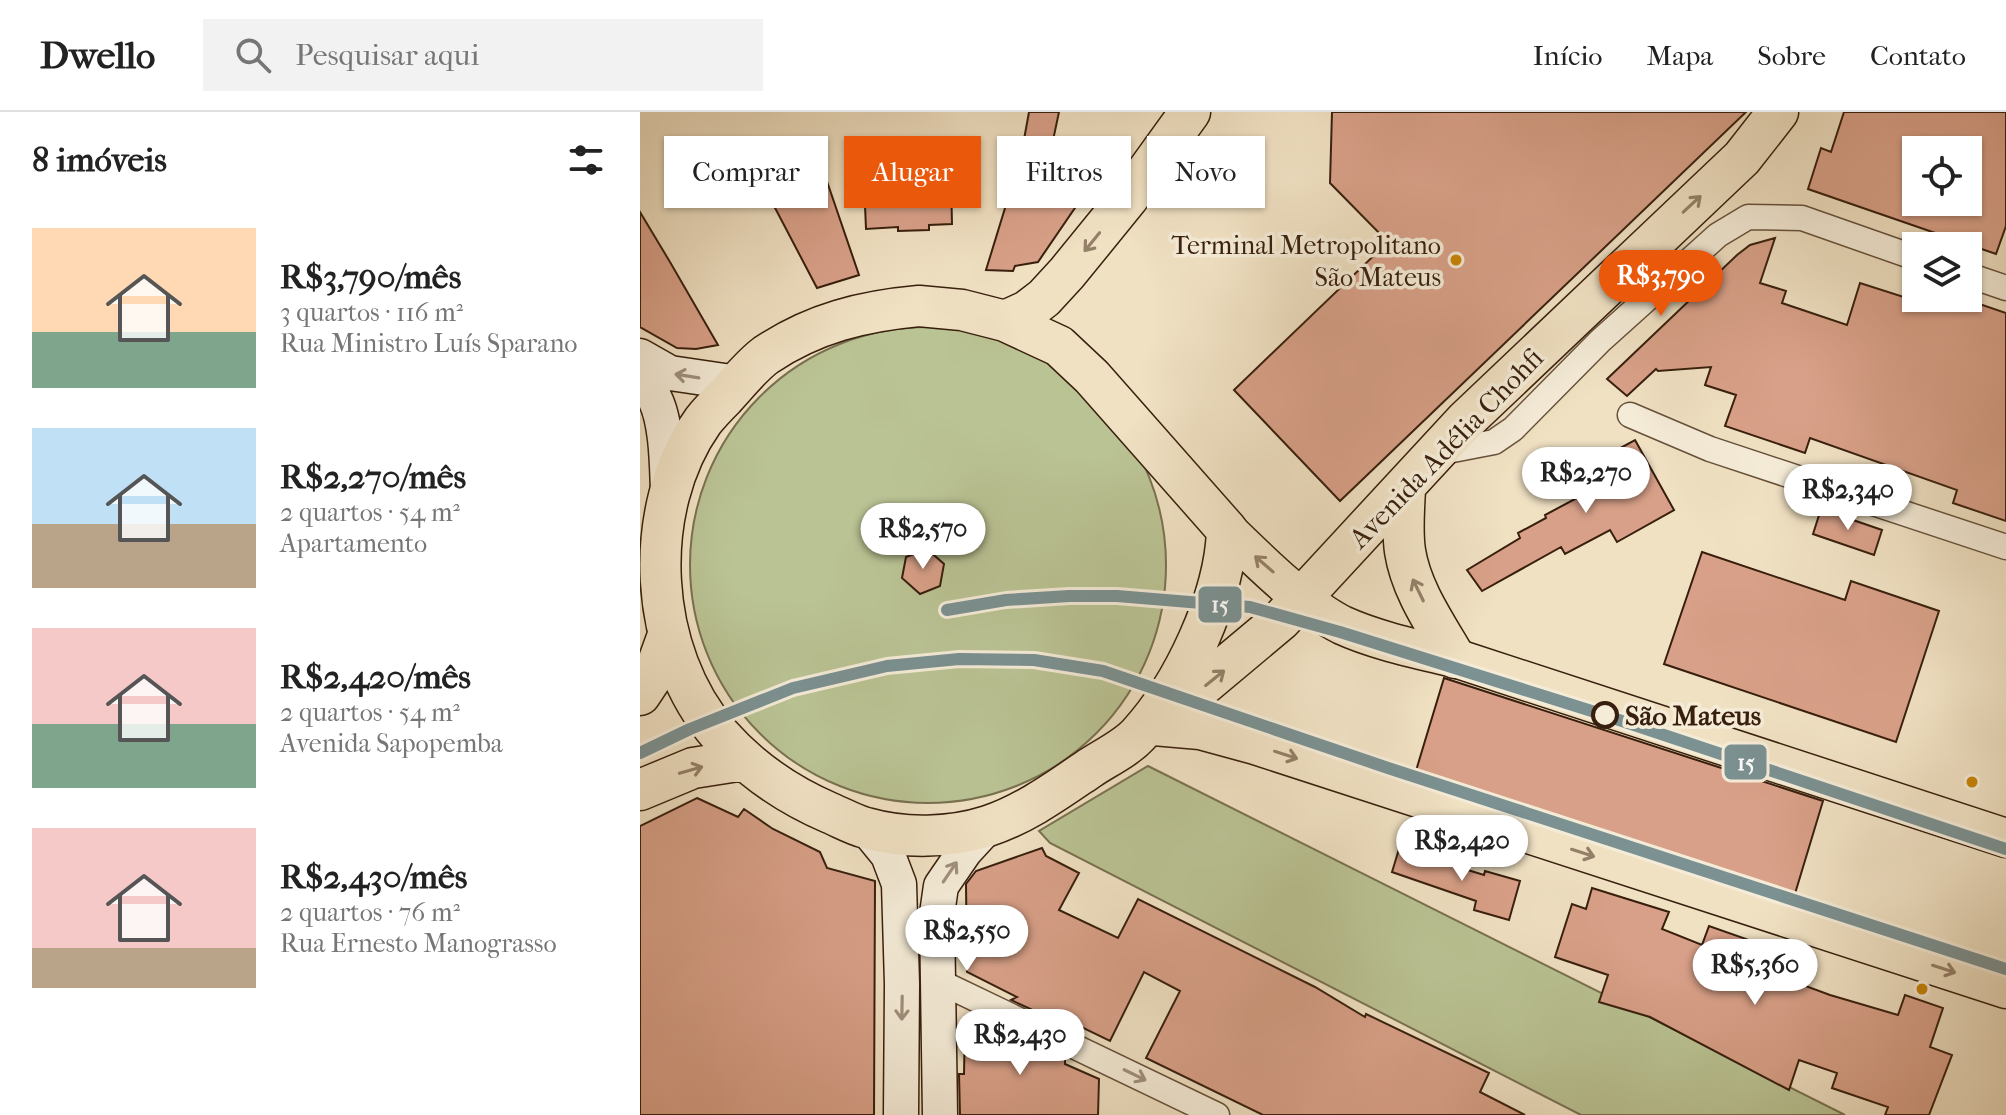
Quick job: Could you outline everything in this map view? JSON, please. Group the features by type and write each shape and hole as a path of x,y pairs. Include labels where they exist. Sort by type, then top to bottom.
{"highway":[{"path":"1005,321 1027,311 1052,290 1128,198 1190,112"},
{"name":"Avenida Adélia Chohfi","path":"1227,530 1092,377 1059,346 1005,321 962,310 919,306 875,310 832,321 792,339 762,358 703,421 677,472 668,498 659,544 660,589 668,635 680,670 697,703 718,733 744,760 785,791 866,828 907,835 945,834 988,826 1056,791 1145,732 1250,649 1405,489 1434,453 1486,400 1742,158 1778,112"},
{"path":"1405,489 1403,532 1408,568 1455,658"},
{"path":"1145,732 1204,627 1221,578 1227,530"},
{"path":"640,695 654,674 668,635"},
{"path":"640,790 693,768 744,760"}],"main road":[{"path":"640,356 670,373 738,383"},
{"path":"640,384 653,397 667,450 668,498"},
{"path":"1227,530 1302,597 1342,625 1391,642 1455,658 2006,838"},
{"path":"1145,732 1200,730 1255,745 2006,989"},
{"path":"940,1115 937,914 941,886 965,851 988,826"},
{"path":"866,828 888,855 899,884 901,1115"}],"street":[{"path":"1434,453 1494,442 1513,429 1600,341 1718,235 1748,217 1802,218 1902,253"},
{"path":"1982,280 2006,288"},
{"path":"1630,415 1710,449 2006,547"},
{"path":"938,981 1217,1115"}],"green space":[{"path":"928,327 974,332 1019,346 1060,367 1096,397 1126,433 1147,474 1161,519 1166,565 1161,611 1147,656 1126,697 1096,733 1060,763 1019,784 974,798 928,803 882,798 837,784 796,763 760,733 730,697 709,656 695,611 690,565 695,519 709,474 730,433 760,397 796,367 837,346 882,332"},
{"path":"1148,766 1845,1115 1581,1115 1050,843 1039,831"}],"building":[{"path":"1029,112 1059,112 1054,136 1025,136"},
{"name":"Terminal Metropolitano São Mateus","path":"1332,112 1746,112 1340,501 1234,390 1388,242 1330,183"},
{"path":"1844,112 2006,112 2006,226 1996,254 1982,249 1982,232 1932,232 1808,189 1821,148 1831,152"},
{"path":"828,184 859,275 817,288 775,208 828,208"},
{"path":"865,208 952,208 952,224 929,225 929,230 898,231 898,227 866,229"},
{"path":"1005,208 1075,208 1038,262 1015,266 1013,271 986,270"},
{"path":"640,212 718,345 677,348 640,327"},
{"path":"1775,238 1760,283 1786,291 1782,303 1847,325 1860,283 1902,296 1902,312 1982,312 1982,305 2006,313 2006,521 1953,503 1957,490 1810,438 1805,453 1725,426 1736,395 1705,385 1711,367 1656,369 1627,396 1607,379 1750,245"},
{"path":"1635,440 1674,510 1617,542 1610,530 1565,554 1561,547 1482,591 1467,570 1520,538 1518,533 1546,518 1545,515 1590,491 1578,471"},
{"path":"1821,509 1882,530 1874,555 1813,534"},
{"path":"927,549 944,564 940,586 920,594 902,578 906,557"},
{"path":"1702,552 1845,600 1851,581 1939,611 1896,742 1664,664"},
{"path":"1444,678 1823,801 1794,897 1415,774"},
{"path":"697,798 738,817 744,809 773,829 820,852 827,868 875,881 874,1115 640,1115 640,826"},
{"path":"1042,848 1046,856 1079,873 1059,910 1118,938 1138,899 1315,987 1365,1017 1366,1014 1489,1073 1480,1092 1525,1115 1263,1115 1146,1058 1180,991 1144,972 1110,1041 1065,1019 1065,1025 1011,1000 1017,997 967,972 966,884 976,871"},
{"path":"1399,849 1484,875 1485,871 1520,881 1509,920 1474,910 1476,901 1392,872"},
{"path":"1592,888 1669,912 1662,929 1702,945 1709,926 1749,940 1741,962 1830,995 1898,1015 1905,995 1943,1008 1930,1047 1952,1055 1929,1115 1885,1115 1888,1107 1832,1088 1837,1073 1799,1060 1789,1090 1650,1017 1599,1002 1608,975 1555,957 1572,904 1586,909"},
{"path":"977,1016 1099,1079 1098,1115 960,1115 959,1074 964,1074 965,1022"}],"transit line":[{"name":"15","path":"947,610 1006,600 1069,596 1117,596 1250,607 1598,713 2006,849"},
{"name":"15","path":"640,753 690,729 793,688 887,666 959,659 1034,660 1103,671 1388,768 2006,969"}],"place":[{"name":"Terminal Metropolitano São Mateus","path":"1456,260"},
{"name":"São Mateus","path":"1605,715"}]}
